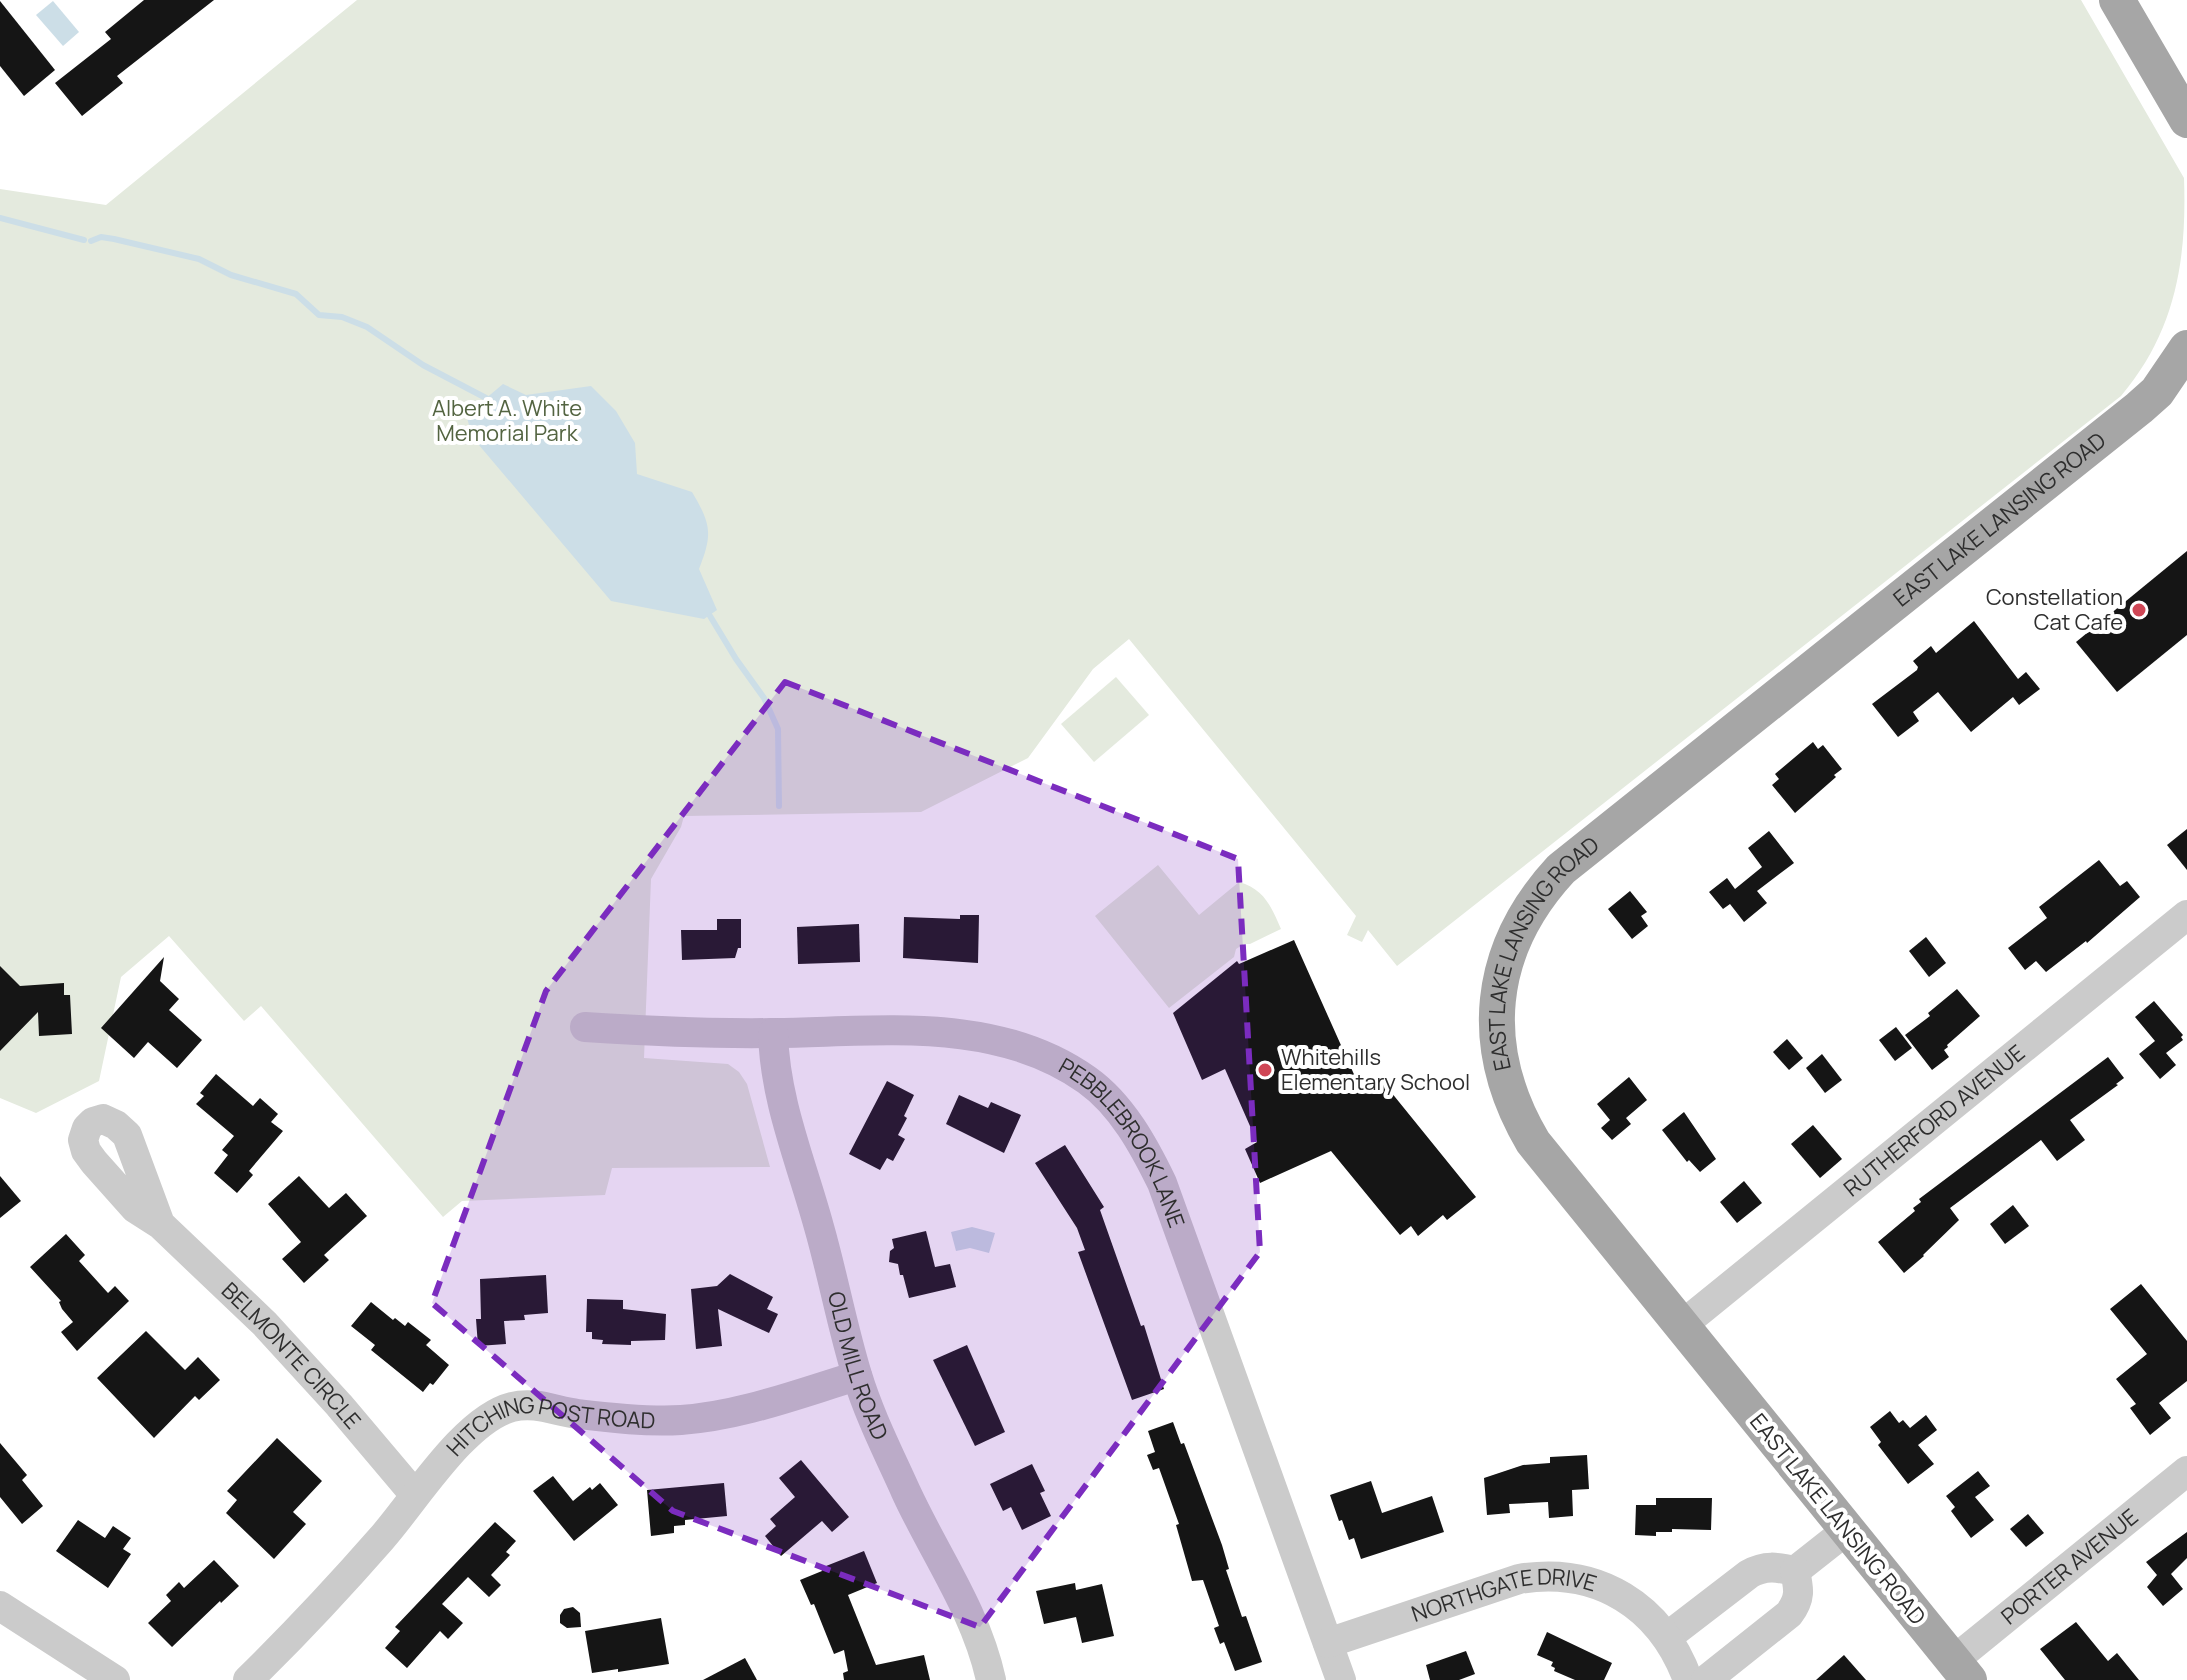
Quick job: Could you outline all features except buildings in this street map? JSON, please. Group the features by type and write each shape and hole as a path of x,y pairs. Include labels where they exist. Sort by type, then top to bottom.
{"main road":[{"path":"2117,0 2187,120"},
{"name":"EAST LAKE LANSING ROAD","path":"1961,1670 1540,1151 1512,1102 1497,1046 1497,1007 1503,969 1519,925 1545,887 1578,854 2139,408 2157,392 2187,348"}],"street":[{"name":"RUTHERFORD AVENUE","path":"1681,1326 2187,915"},
{"name":"PEBBLEBROOK LANE","path":"585,1027 664,1032 773,1033 864,1029 955,1032 1010,1044 1054,1061 1089,1081 1118,1111 1145,1147 1162,1183 1341,1680"},
{"name":"OLD MILL ROAD","path":"773,1033 779,1098 819,1227 857,1376 908,1496 963,1599 985,1652 991,1680"},
{"name":"BELMONTE CIRCLE","path":"160,1224 265,1324 415,1495"},
{"name":"HITCHING POST ROAD","path":"248,1680 383,1537 458,1445 487,1419 511,1407 534,1404 575,1413 681,1420 738,1411 857,1376"},
{"name":"PORTER AVENUE","path":"1961,1670 2187,1471"},
{"path":"1667,1637 1749,1574 1761,1568 1774,1567 1795,1571 1847,1530"},
{"path":"1706,1680 1789,1614 1800,1592 1795,1571"},
{"name":"NORTHGATE DRIVE","path":"1328,1643 1519,1579 1546,1575 1597,1585 1639,1607 1667,1637 1688,1680"},
{"path":"0,1606 115,1680"}],"highlighted area":[{"path":"785,682 1238,859 1260,1252 980,1627 673,1511 432,1303 546,991"}],"green space":[{"name":"Albert A. White Memorial Park","path":"357,0 2081,0 2184,178 2180,267 2174,294 2154,347 2121,396 1397,966 1368,930 1362,942 1347,935 1356,916 1129,639 1093,669 1028,758 921,812 684,816 681,827 651,879 644,1058 728,1064 739,1072 747,1084 770,1167 612,1168 605,1195 462,1201 443,1217 261,1006 244,1021 169,936 121,977 99,1081 36,1113 0,1098 0,189 106,205"},
{"path":"1116,677 1149,715 1094,762 1061,724"},
{"path":"1158,865 1199,915 1239,882 1261,894 1281,929 1236,949 1234,957 1169,1008 1095,916"}],"shaded area":[{"path":"53,1 79,32 63,46 36,15"},
{"path":"503,384 526,395 591,386 616,411 635,443 637,474 692,492 698,503 708,529 699,569 717,610 704,619 611,601 473,438 466,415"},
{"path":"972,1227 995,1233 989,1253 970,1248 956,1251 951,1232"}],"waterway":[{"path":"0,218 84,240"},
{"path":"91,241 101,237 114,239 199,259 231,275 296,294 319,315 342,317 367,327 423,365 486,398"},
{"path":"710,616 764,698 778,729 779,806"}],"place":[{"name":"Constellation Cat Cafe","path":"2139,610"},
{"name":"Whitehills Elementary School","path":"1265,1070"}]}
